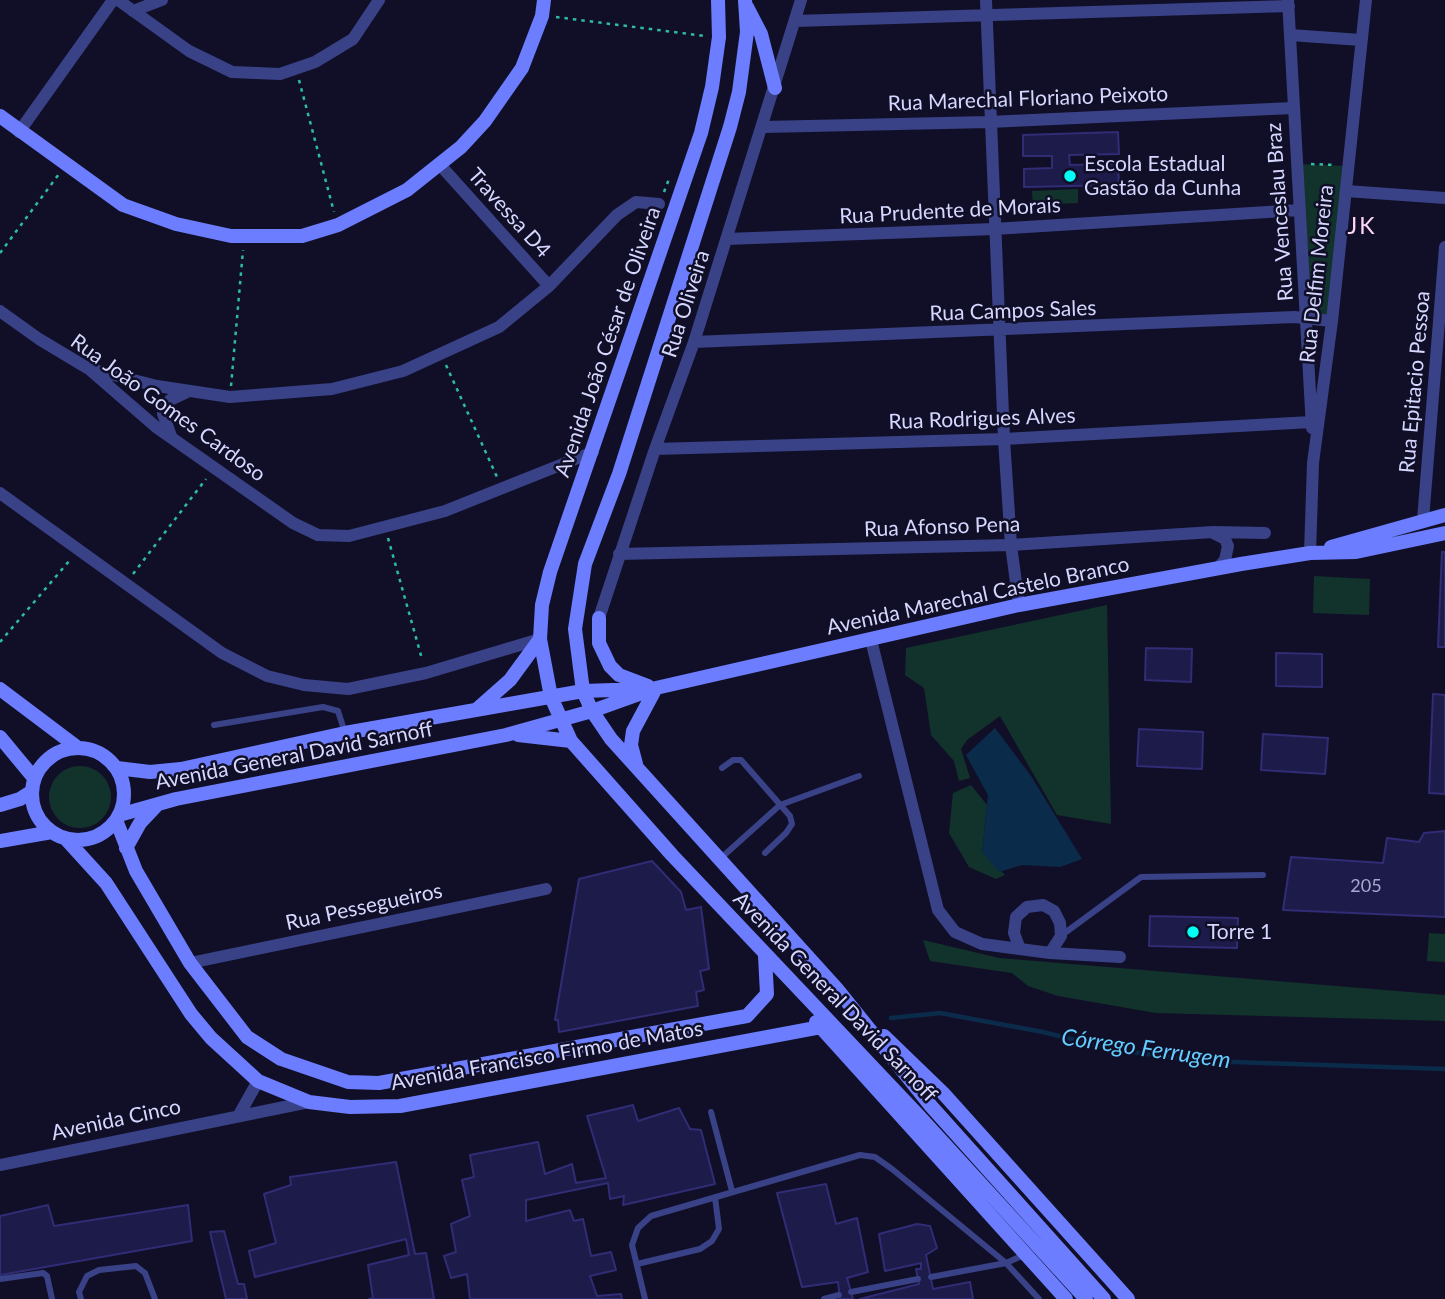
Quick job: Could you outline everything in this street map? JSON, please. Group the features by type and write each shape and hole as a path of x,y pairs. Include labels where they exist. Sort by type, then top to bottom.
{"street":[{"path":"19,132 113,0"},
{"path":"118,0 190,51 232,72 280,74 296,70 353,39 379,0"},
{"path":"133,11 162,0"},
{"path":"0,116 65,166 123,205 176,224 244,236 302,236 338,225 407,190 441,166 485,121 522,68 542,16 544,0"},
{"name":"Avenida João César de Oliveira","path":"551,697 540,639 542,605 550,572 701,133 712,88 719,37 718,0"},
{"name":"Rua Oliveira","path":"599,618 694,342 802,0"},
{"path":"986,0 1004,439 1018,605"},
{"name":"Rua Delfim Moreira","path":"1310,553 1313,463 1332,321 1366,0"},
{"path":"745,2 761,34 775,88"},
{"path":"583,691 575,629 577,600 585,564 619,474 730,127 739,92 747,32 745,2"},
{"path":"795,21 987,17 1289,3"},
{"name":"Rua Venceslau Braz","path":"1289,3 1313,463"},
{"path":"1290,35 1362,40"},
{"name":"Rua Marechal Floriano Peixoto","path":"764,127 989,122 1293,108"},
{"name":"Travessa D4","path":"441,166 549,286"},
{"path":"1346,191 1445,198"},
{"path":"89,369 189,391 230,397 332,389 403,372 499,327 549,286 617,215 636,202 659,204"},
{"name":"Rua Prudente de Morais","path":"727,239 994,229 1300,210"},
{"name":"Rua Epitacio Pessoa","path":"1423,520 1445,247"},
{"name":"Rua João Gomes Cardoso","path":"0,311 39,339 89,369 173,439 293,523 317,535 349,536 445,511 593,452"},
{"name":"Rua Campos Sales","path":"694,342 1306,317 1332,321"},
{"path":"173,439 163,414 170,400 189,391"},
{"name":"Rua Rodrigues Alves","path":"655,449 1004,439 1311,422"},
{"path":"0,493 222,653 267,676 304,685 348,689 426,673 540,639"},
{"name":"Avenida Marechal Castelo Branco","path":"592,711 656,688 1018,605 1310,553 1445,515"},
{"path":"1213,532 1225,539 1228,546 1225,561 1218,568"},
{"name":"Rua Afonso Pena","path":"619,554 1011,545 1213,532 1265,533"},
{"name":"Avenida Marechal Castelo Branco","path":"1310,553 1356,552 1445,533"},
{"path":"579,667 599,618"},
{"path":"599,618 599,643 610,666 619,675 656,688 633,731 631,745 639,771"},
{"path":"472,713 510,680 540,639"},
{"path":"871,640 938,910 954,932 982,944 1050,953 1120,957"},
{"name":"Avenida Marechal Castelo Branco","path":"583,691 656,688"},
{"path":"0,689 77,747 106,757 117,768 124,791 118,818 99,835 88,839 59,835 0,841"},
{"name":"Avenida General David Sarnoff","path":"117,768 150,772 181,769 345,733 472,713 583,691 592,711 639,771 837,989 931,1106 1104,1299"},
{"name":"Avenida General David Sarnoff","path":"551,697 559,720 571,741 765,956 919,1116 1086,1299"},
{"name":"Avenida General David Sarnoff","path":"118,818 159,804 506,734 592,711"},
{"path":"506,734 571,741"},
{"path":"0,737 33,785 33,807 40,821 59,835"},
{"path":"0,805 20,799 33,785 45,761 62,750 77,747"},
{"path":"126,848 140,823 159,804"},
{"name":"Avenida Francisco Firmo de Matos","path":"118,818 126,848 190,963 247,1037 281,1059 348,1082 379,1083 747,1016 767,994 765,956"},
{"name":"Avenida Francisco Firmo de Matos","path":"59,835 106,883 191,1014 211,1038 258,1080 309,1102 350,1107 401,1106 821,1027"},
{"name":"Rua Pessegueiros","path":"190,963 546,889"},
{"path":"1020,948 1014,925 1016,918 1027,907 1043,905 1054,911 1060,923 1060,936 1050,953"},
{"path":"792,984 799,1000 821,1027 1066,1299"},
{"path":"837,989 943,1093 1128,1299"},
{"path":"240,1113 258,1080"},
{"name":"Avenida Cinco","path":"0,1165 240,1113 309,1102"}],"lane":[{"path":"214,725 323,707 338,711 345,733"},
{"path":"722,768 737,758 741,760 790,816 792,824 786,833 765,853"},
{"path":"721,859 780,805 859,776"},
{"path":"1060,936 1141,877 1263,875"},
{"path":"711,1112 732,1191"},
{"path":"645,1299 632,1245 638,1228 651,1216 860,1155 875,1157 1006,1263 1039,1299"},
{"path":"637,1264 701,1249 712,1241 719,1229 715,1197"},
{"path":"931,1277 1006,1263 1026,1254"},
{"path":"81,1299 79,1292 87,1276 99,1270 136,1266 145,1273 155,1299"},
{"path":"0,1279 43,1273 47,1276 52,1299"},
{"path":"851,1292 918,1279"},
{"path":"824,1299 839,1295"}],"path":[{"path":"542,16 719,37"},
{"path":"296,70 338,225"},
{"path":"1297,163 1348,165"},
{"path":"0,253 65,166"},
{"path":"230,397 244,236"},
{"path":"442,355 502,489"},
{"path":"125,583 215,468"},
{"path":"385,528 426,673"},
{"path":"0,642 79,550"}],"green space":[{"path":"1297,164 1347,166 1332,321 1306,316"},
{"path":"1078,189 1078,203 1033,205 1032,191"},
{"path":"1314,576 1370,579 1369,615 1313,613"},
{"path":"1107,605 1111,824 1057,815 1000,716 967,740 961,749 970,778 959,781 954,761 931,735 924,688 905,675 906,648"},
{"path":"80,766 92,768 102,775 109,785 109,809 102,819 92,826 80,828 68,826 58,819 51,809 49,797 51,785 58,775 68,768"},
{"path":"971,785 987,805 982,852 1005,875 996,879 969,867 949,833 953,793"},
{"path":"1429,933 1445,934 1445,962 1427,961"},
{"path":"923,940 999,958 1445,995 1445,1021 1156,1013 1058,996 1028,986 1012,973 930,961"}],"water":[{"path":"995,728 1031,776 1082,859 1060,867 1022,865 999,872 982,852 988,795 966,755"}],"building":[{"path":"1118,132 1119,154 1069,155 1070,165 1118,164 1119,185 1024,187 1024,169 1052,168 1052,156 1023,156 1023,135"},
{"path":"1442,552 1445,552 1445,647 1438,647"},
{"path":"1146,648 1192,649 1191,682 1145,680"},
{"path":"1276,653 1322,654 1322,687 1276,686"},
{"path":"1433,694 1445,695 1445,794 1429,793"},
{"path":"1139,729 1203,732 1202,769 1137,766"},
{"path":"1263,734 1328,738 1325,774 1261,770"},
{"path":"1445,831 1445,917 1283,910 1291,857 1383,863 1387,838 1419,842 1424,833"},
{"path":"652,861 681,892 686,910 701,907 709,969 700,971 704,990 696,992 698,1006 559,1032 558,1020 555,1020 579,879"},
{"name":"Torre 1","path":"1150,916 1238,918 1237,948 1149,946"},
{"path":"633,1105 638,1121 679,1108 690,1129 701,1130 715,1184 623,1205 624,1196 610,1199 608,1183 526,1200 526,1221 570,1210 574,1221 583,1219 591,1256 611,1252 616,1270 590,1276 597,1296 621,1294 622,1299 470,1299 467,1274 451,1278 444,1256 456,1252 451,1224 470,1216 462,1180 474,1177 470,1155 538,1142 545,1174 572,1164 576,1183 606,1178 587,1116"},
{"path":"396,1162 415,1254 426,1253 434,1299 369,1299 373,1298 368,1265 409,1255 406,1239 255,1277 249,1251 276,1243 264,1194 291,1185 290,1177"},
{"path":"826,1184 836,1224 857,1218 868,1272 847,1278 853,1299 840,1299 838,1282 802,1287 777,1193"},
{"path":"48,1205 54,1226 188,1205 192,1241 0,1275 0,1216"},
{"path":"917,1224 930,1226 937,1248 926,1255 933,1289 970,1282 973,1299 860,1299 919,1284 916,1269 921,1269 921,1263 885,1271 879,1234"},
{"path":"224,1231 238,1284 244,1284 247,1299 226,1299 210,1232"}],"waterway":[{"name":"Córrego Ferrugem","path":"891,1018 940,1013 1043,1032 1115,1050 1203,1061 1445,1069"}],"place":[{"name":"Escola Estadual Gastão da Cunha","path":"1070,176"},
{"name":"Torre 1","path":"1193,932"}],"district":[{"name":"JK","path":"1362,227"}]}
